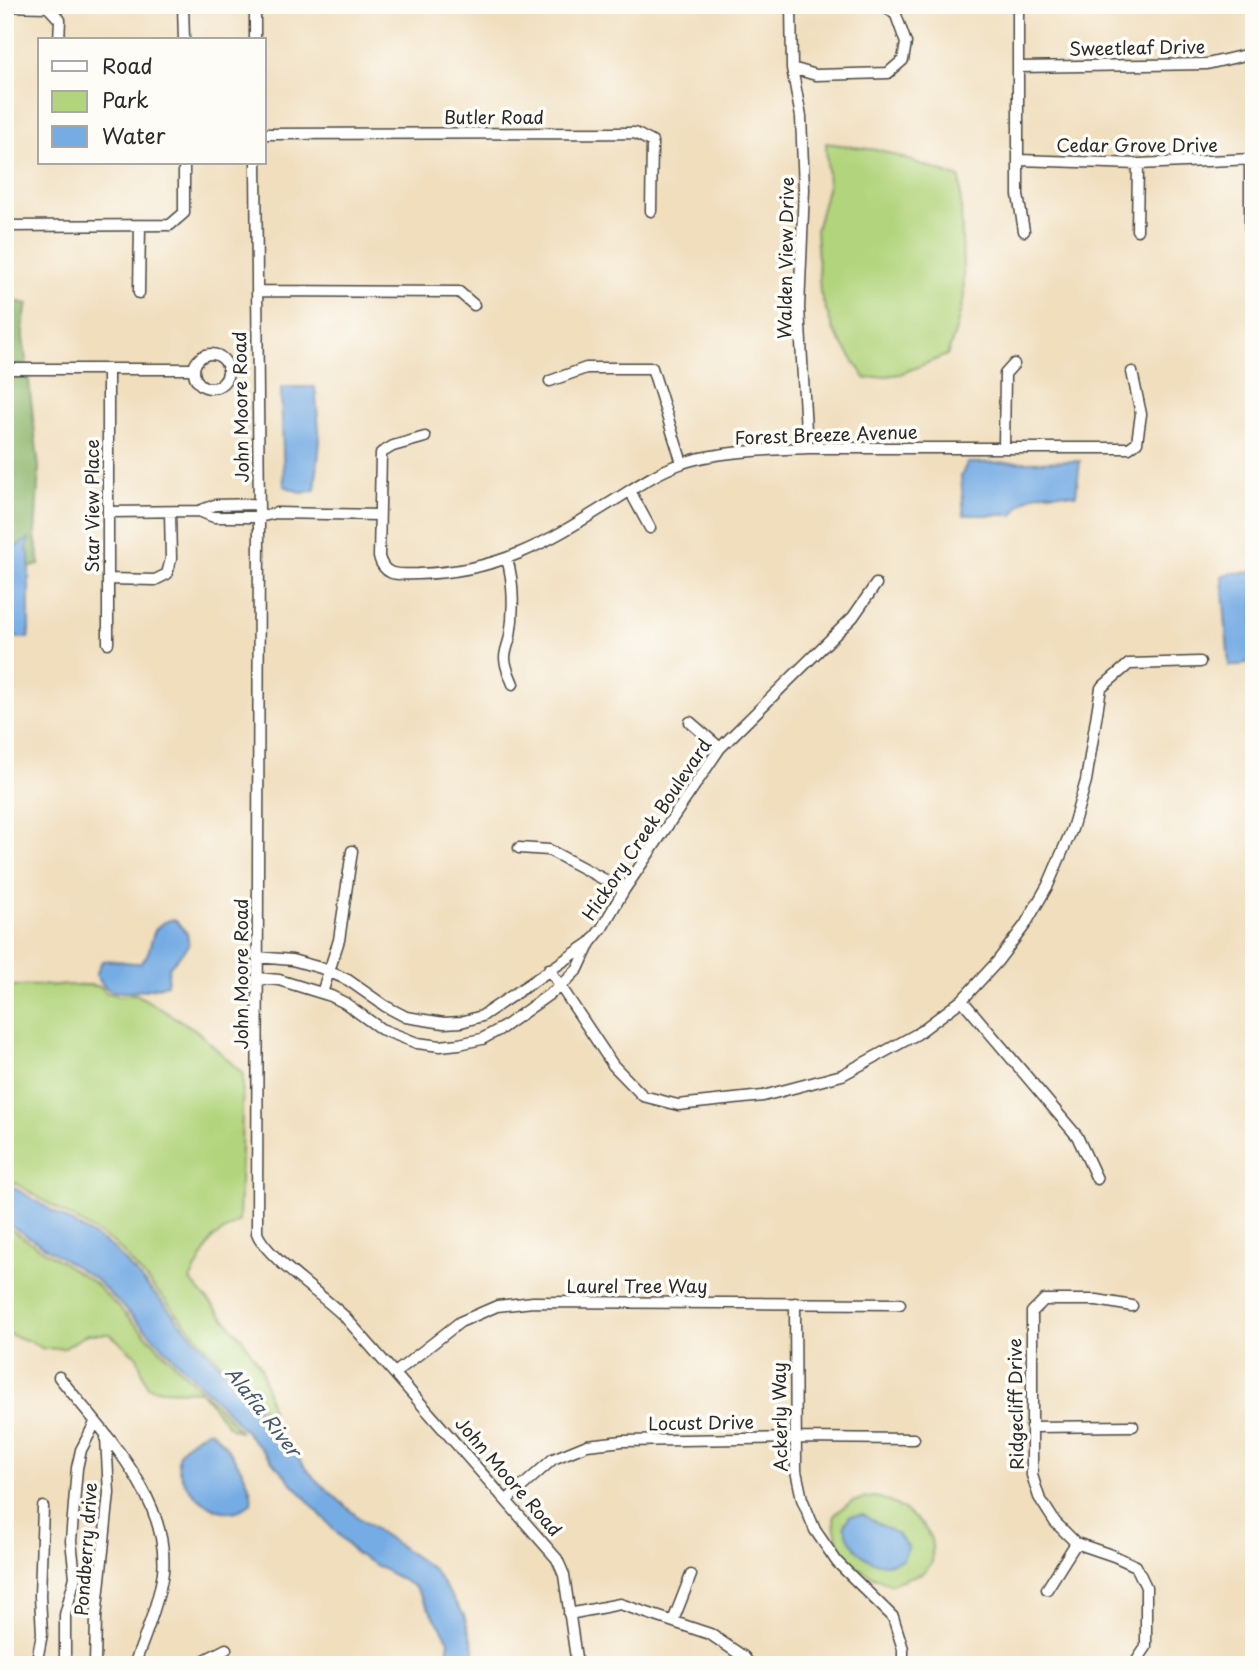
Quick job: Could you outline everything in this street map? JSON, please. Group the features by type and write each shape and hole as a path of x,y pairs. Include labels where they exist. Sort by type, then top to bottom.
{"street":[{"path":"183,5 184,38"},
{"path":"255,5 255,38"},
{"name":"Walden View Drive","path":"791,5 792,68 801,117 804,189 799,307 807,449"},
{"path":"792,68 816,75 888,72 903,60 906,43 896,15 884,5"},
{"path":"1018,5 1018,195 1024,231"},
{"path":"5,6 48,7 60,20 59,38"},
{"name":"Sweetleaf Drive","path":"1019,66 1207,64 1254,52"},
{"name":"Butler Road","path":"266,134 635,133 652,142 651,211"},
{"name":"Cedar Grove Drive","path":"1019,160 1138,164 1252,160"},
{"path":"1250,230 1252,160"},
{"path":"5,226 170,225 184,214 184,164"},
{"name":"John Moore Road","path":"256,164 259,504 257,1233 271,1254 337,1309 507,1500 560,1564 577,1665"},
{"path":"1137,230 1138,164"},
{"path":"139,293 140,226"},
{"path":"257,291 459,292 474,305"},
{"path":"1004,448 1005,374 1014,364"},
{"path":"550,381 586,368 652,368 681,463"},
{"path":"5,369 194,369"},
{"name":"Star View Place","path":"108,369 108,643"},
{"name":"Forest Breeze Avenue","path":"425,437 393,446 381,453 379,557 387,572 448,573 507,559 550,540 681,463 761,450 1129,448 1137,442 1141,414 1132,372"},
{"path":"630,491 650,528"},
{"path":"226,504 226,517"},
{"path":"109,512 199,511 215,505 259,504"},
{"path":"199,511 214,517 259,517 276,513 379,515"},
{"path":"109,579 155,580 167,574 171,559 170,512"},
{"path":"507,559 512,573 510,635 505,656 513,684"},
{"name":"Hickory Creek Boulevard","path":"257,978 279,980 322,993 345,1003 381,1029 417,1043 450,1045 492,1034 561,986 583,962 590,943 720,748 853,617 876,584"},
{"path":"549,969 612,1065 643,1096 678,1105 763,1096 842,1075 918,1034 962,1000 997,962 1025,925 1048,885 1072,829 1086,780 1101,688 1129,664 1199,662"},
{"path":"690,722 720,748"},
{"path":"519,848 549,850 624,890"},
{"path":"322,993 339,940 352,851"},
{"name":"Hickory Creek Boulevard","path":"257,957 292,960 329,971 348,980 398,1014 414,1020 444,1023 482,1016 590,943"},
{"path":"962,1000 1077,1136 1097,1179"},
{"name":"Ridgecliff Drive","path":"1132,1306 1097,1300 1044,1300 1032,1312 1031,1427 1032,1475 1039,1497 1055,1522 1076,1543 1136,1566 1146,1587 1146,1647 1134,1665"},
{"name":"Laurel Tree Way","path":"395,1373 460,1322 497,1306 533,1302 900,1304"},
{"name":"Ackerly Way","path":"795,1303 796,1471 802,1499 815,1530 837,1562 892,1617 903,1649 902,1665"},
{"path":"59,1377 131,1468 153,1512 161,1540 163,1572 134,1665"},
{"path":"65,1665 65,1615 75,1577 71,1541 77,1468 81,1450 96,1423"},
{"path":"1031,1427 1133,1426"},
{"name":"Pondberry drive","path":"95,1665 96,1618 109,1493 106,1436"},
{"name":"Locust Drive","path":"507,1500 553,1459 587,1445 623,1441 915,1439"},
{"path":"36,1665 42,1634 40,1596 43,1507"},
{"path":"1047,1589 1076,1543"},
{"path":"673,1621 691,1575"},
{"path":"569,1614 620,1604 710,1634 744,1657 750,1665"},
{"path":"195,1665 226,1649"}],"green space":[{"path":"826,143 883,151 960,178 964,297 947,355 900,374 866,379 834,332 820,292 816,230 828,185"},
{"path":"5,299 28,304 23,327 27,365 5,365"},
{"path":"5,374 28,374 39,468 35,536 40,564 5,577"},
{"path":"5,986 101,987 105,992 118,996 136,994 196,1030 243,1074 239,1221 212,1239 190,1280 242,1338 261,1367 272,1412 269,1417 115,1244 5,1177"},
{"path":"5,1226 93,1282 223,1412 241,1432 229,1427 201,1391 148,1387 137,1357 110,1334 87,1334 65,1348 44,1349 5,1333"},
{"path":"875,1497 891,1502 908,1513 928,1533 932,1543 932,1563 923,1573 890,1584 857,1567 843,1551 835,1530 834,1516 852,1502"}],"water":[{"path":"281,387 315,387 320,441 315,490 302,493 284,486"},
{"path":"1080,461 1076,495 1048,493 1033,496 1013,515 964,515 961,477 967,463"},
{"path":"29,539 29,635 28,638 5,637 5,550"},
{"path":"1254,572 1254,659 1240,666 1229,666 1222,576"},
{"path":"174,919 187,933 189,945 169,967 167,984 127,992 111,991 105,987 96,975 102,961 141,963 158,926"},
{"name":"Alafia River","path":"5,1182 112,1247 242,1390 315,1479 359,1518 433,1569 464,1615 474,1648 474,1665 446,1665 449,1640 415,1587 356,1554 225,1409 95,1279 5,1222"},
{"path":"210,1430 224,1444 249,1485 251,1503 240,1510 227,1512 203,1502 192,1493 179,1470 178,1458 182,1449 195,1437"},
{"path":"863,1515 897,1534 908,1546 903,1559 883,1564 866,1558 859,1552 844,1525 850,1516"}]}
